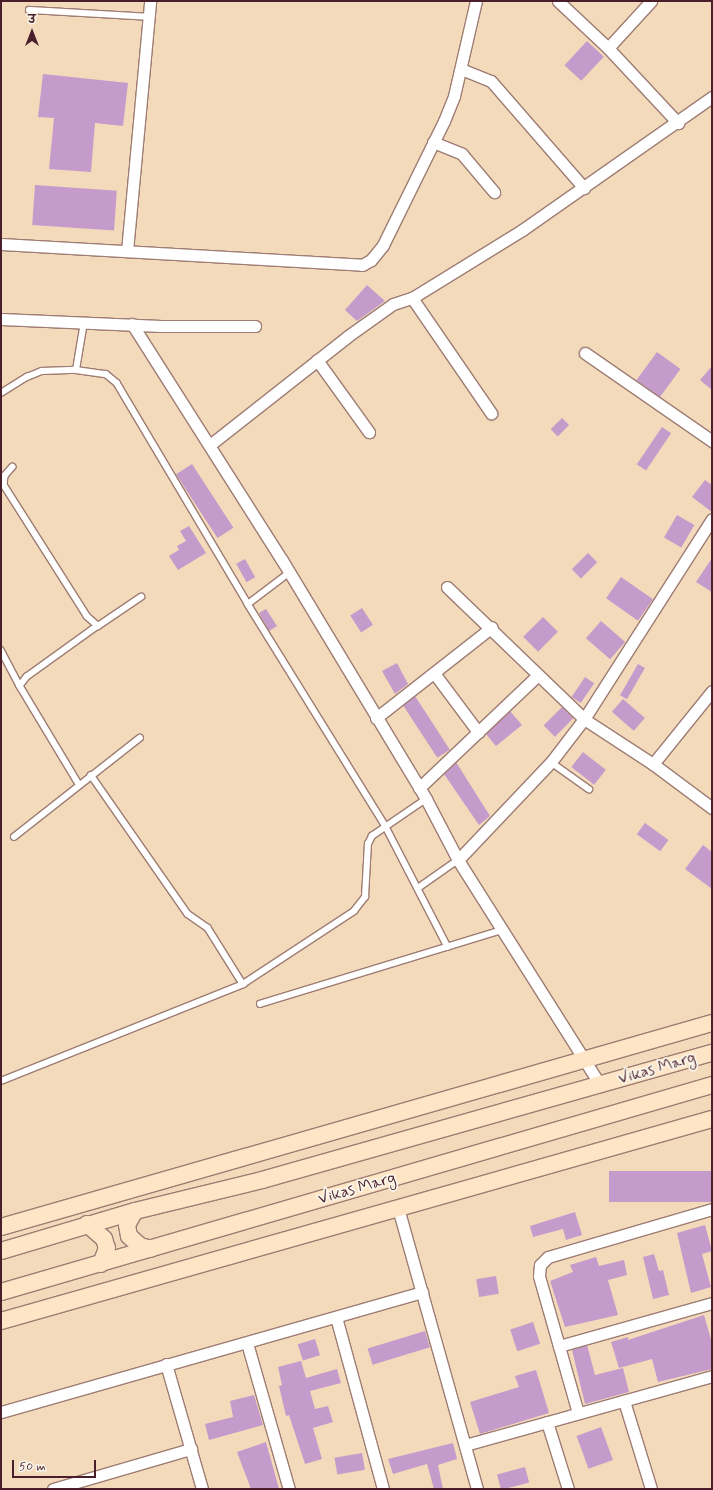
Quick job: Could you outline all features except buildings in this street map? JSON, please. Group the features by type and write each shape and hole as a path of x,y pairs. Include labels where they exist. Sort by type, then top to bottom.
{"main road":[{"path":"1,1226 712,1023"},
{"name":"Vikas Marg","path":"1,1251 88,1224 262,1180 712,1053"},
{"name":"Vikas Marg","path":"1,1292 712,1085"},
{"path":"1,1321 712,1119"},
{"path":"135,1211 127,1225 129,1236 140,1246 151,1249"},
{"path":"88,1224 104,1239 107,1248 101,1264"}],"street":[{"path":"127,251 150,1"},
{"path":"1,244 362,265 371,260 382,245 447,115 461,69 476,1"},
{"path":"558,1 608,48 678,123"},
{"path":"608,48 651,1"},
{"path":"461,69 491,81 584,188"},
{"path":"211,444 317,360 393,304 412,298 522,230 678,123 712,97"},
{"path":"433,142 462,154 494,192"},
{"path":"412,298 491,413"},
{"path":"1,319 132,324 255,326"},
{"path":"132,324 211,444 290,572 376,718 426,799 458,860 600,1085"},
{"path":"585,354 712,441"},
{"path":"317,360 369,432"},
{"path":"458,860 551,762 584,719 712,519"},
{"path":"447,586 492,627 538,675 584,719 653,764 712,808"},
{"path":"376,718 492,627"},
{"path":"434,673 478,732"},
{"path":"418,788 538,675"},
{"path":"653,764 712,691"},
{"path":"398,1208 477,1489"},
{"path":"578,1413 539,1276 540,1265 548,1257 712,1209"},
{"path":"1,1412 422,1292"},
{"path":"559,1346 712,1303"},
{"path":"336,1317 383,1489"},
{"path":"247,1343 289,1489"},
{"path":"166,1364 202,1489"},
{"path":"465,1445 712,1376"},
{"path":"624,1400 651,1489"},
{"path":"547,1422 568,1489"},
{"path":"58,1488 191,1449"}],"lane":[{"path":"29,10 149,17"},
{"path":"76,370 84,322"},
{"path":"1,392 27,377 42,371 76,370 106,374 117,383 248,604 386,825 448,947"},
{"path":"14,466 5,476 4,485 87,616 98,626"},
{"path":"248,604 290,572"},
{"path":"20,686 27,677 141,597"},
{"path":"1,650 20,686 79,784"},
{"path":"14,837 79,784 140,738"},
{"path":"551,762 590,789"},
{"path":"91,775 188,914 208,928 243,984"},
{"path":"1,1081 243,984 354,910 361,903 367,886 368,844 372,836 426,799"},
{"path":"418,888 458,860"},
{"path":"260,1004 503,930"}]}
